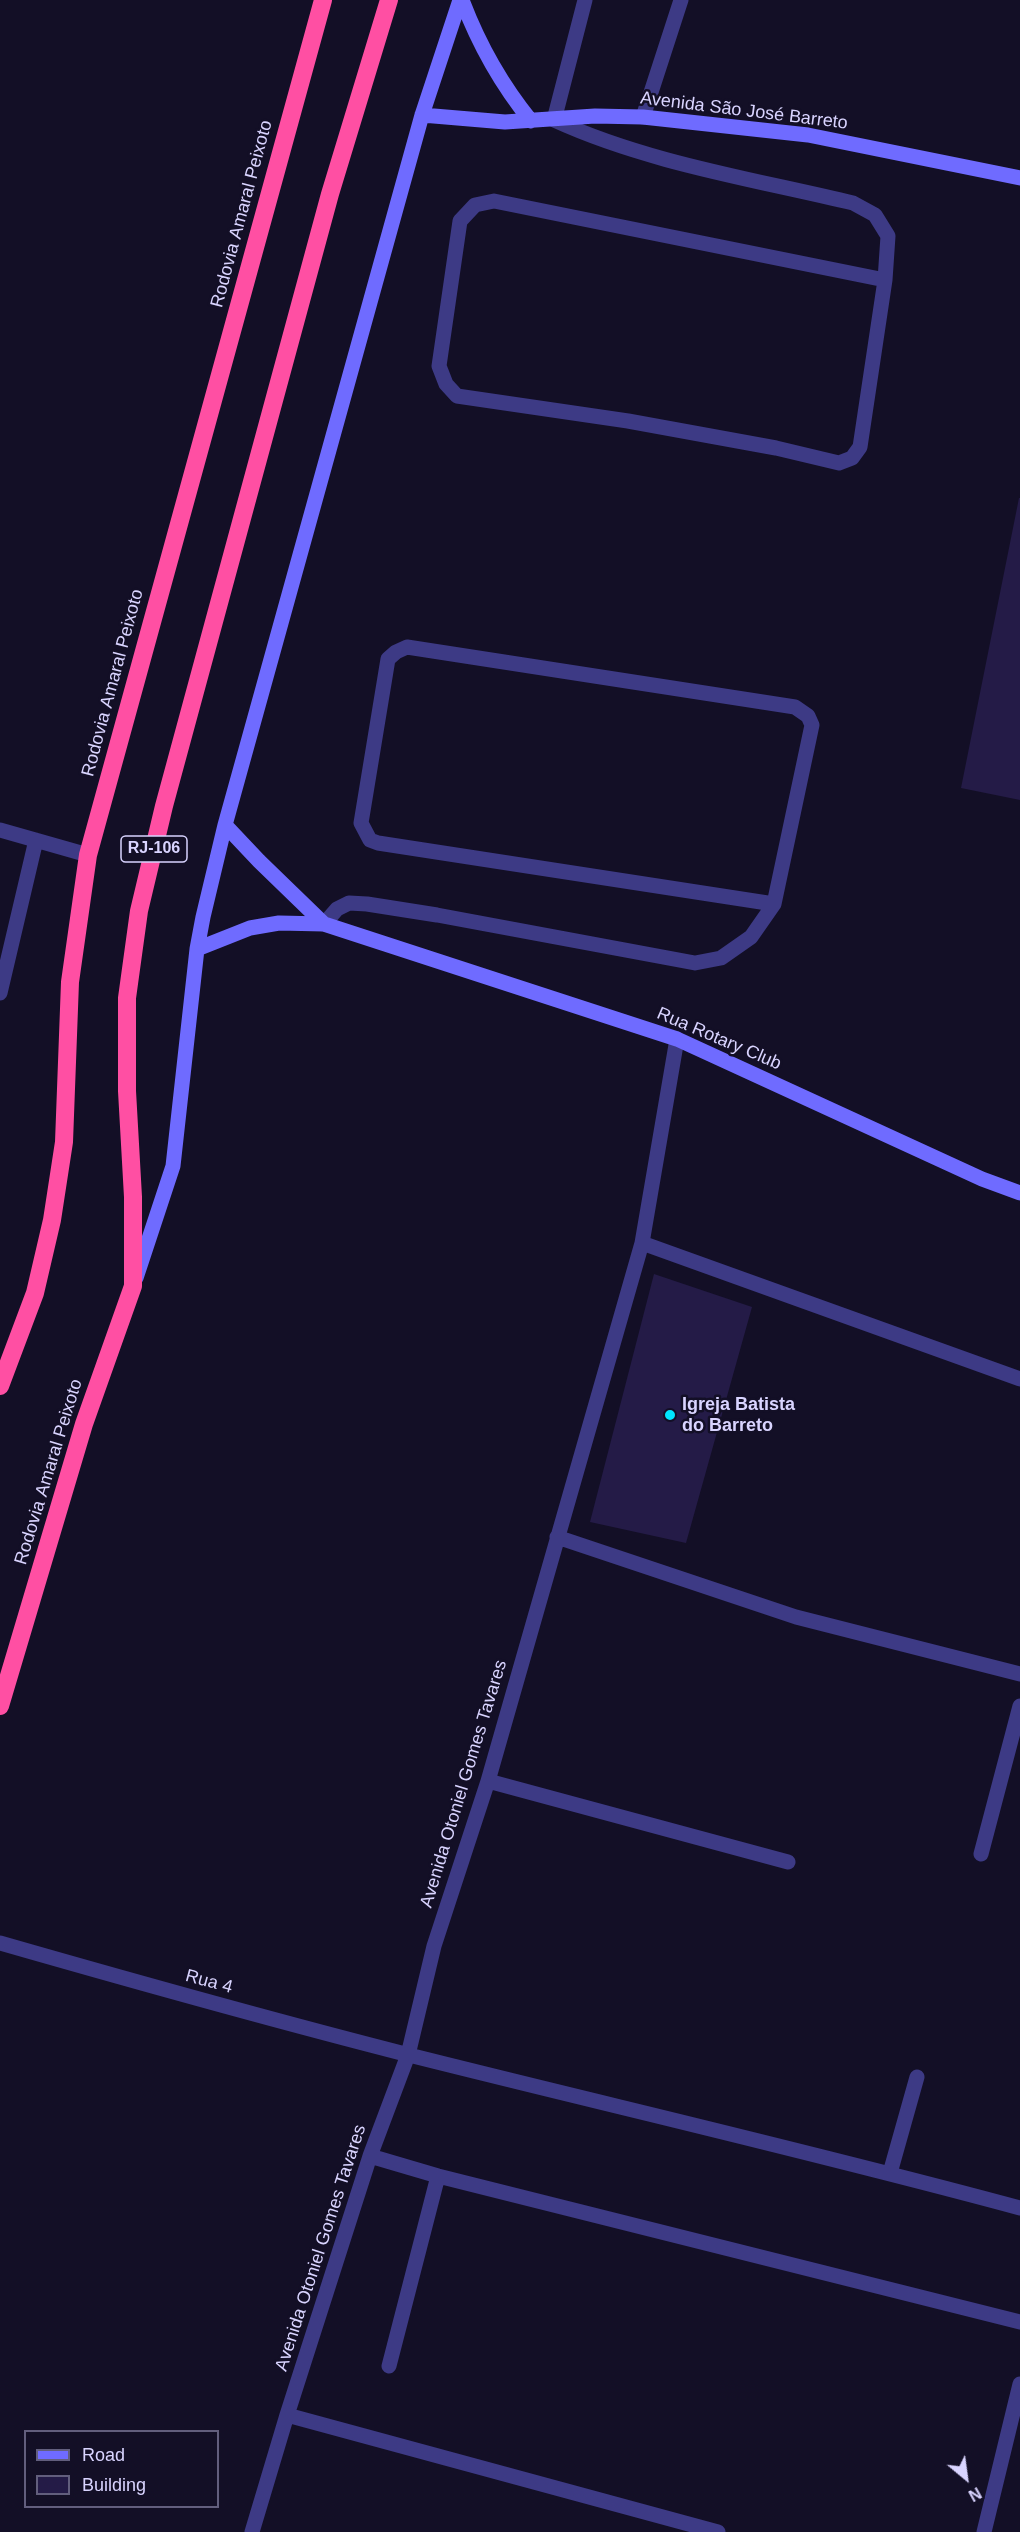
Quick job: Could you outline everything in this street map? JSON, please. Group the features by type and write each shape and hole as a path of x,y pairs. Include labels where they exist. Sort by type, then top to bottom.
{"highway":[{"name":"Rodovia Amaral Peixoto","path":"1,1383 34,1293 52,1220 64,1143 70,982 88,855 323,0"},
{"name":"Rodovia Amaral Peixoto","path":"0,1706 84,1424 133,1286 127,998 139,911 170,783 330,194 389,0"}],"street":[{"path":"461,0 492,67 510,95 531,121"},
{"name":"Rodovia Amaral Peixoto","path":"133,1286 173,1166 197,949 225,825 422,115 461,0"},
{"path":"585,0 554,120 596,140 639,152 853,203 874,215 888,236 885,280 860,447 852,458 839,464 776,448 628,421 457,396 446,384 439,366 460,221 476,205 494,201 885,280"},
{"path":"643,117 681,0"},
{"name":"Avenida São José Barreto","path":"422,115 479,121 531,121 595,116 643,117 808,135 1020,178"},
{"path":"324,924 337,909 349,903 367,904 695,963 721,958 751,937 774,904 812,725 807,716 795,707 407,647 388,659 362,823 370,840 774,904"},
{"name":"Rua Rotary Club","path":"225,825 324,924"},
{"path":"0,830 88,855"},
{"path":"0,993 36,840"},
{"name":"Rua Rotary Club","path":"197,949 250,928 279,923 324,924 677,1039 982,1179 1020,1193"},
{"name":"Avenida Otoniel Gomes Tavares","path":"252,2532 370,2156 408,2055 434,1946 488,1781 642,1243 677,1039"},
{"path":"642,1243 1020,1379"},
{"path":"557,1537 796,1617 1020,1674"},
{"path":"981,1854 1020,1706"},
{"path":"488,1781 788,1862"},
{"name":"Rua 4","path":"0,1943 173,1993 408,2055 890,2173 1020,2208"},
{"path":"890,2173 917,2077"},
{"path":"370,2156 438,2176 1020,2322"},
{"path":"389,2366 438,2176"},
{"path":"984,2532 1020,2384"},
{"path":"287,2415 718,2532"}],"building":[{"path":"1020,498 1020,800 961,788"},
{"name":"Igreja Batista do Barreto","path":"654,1274 752,1307 686,1543 590,1522"}],"place":[{"name":"Igreja Batista do Barreto","path":"670,1415"}]}
